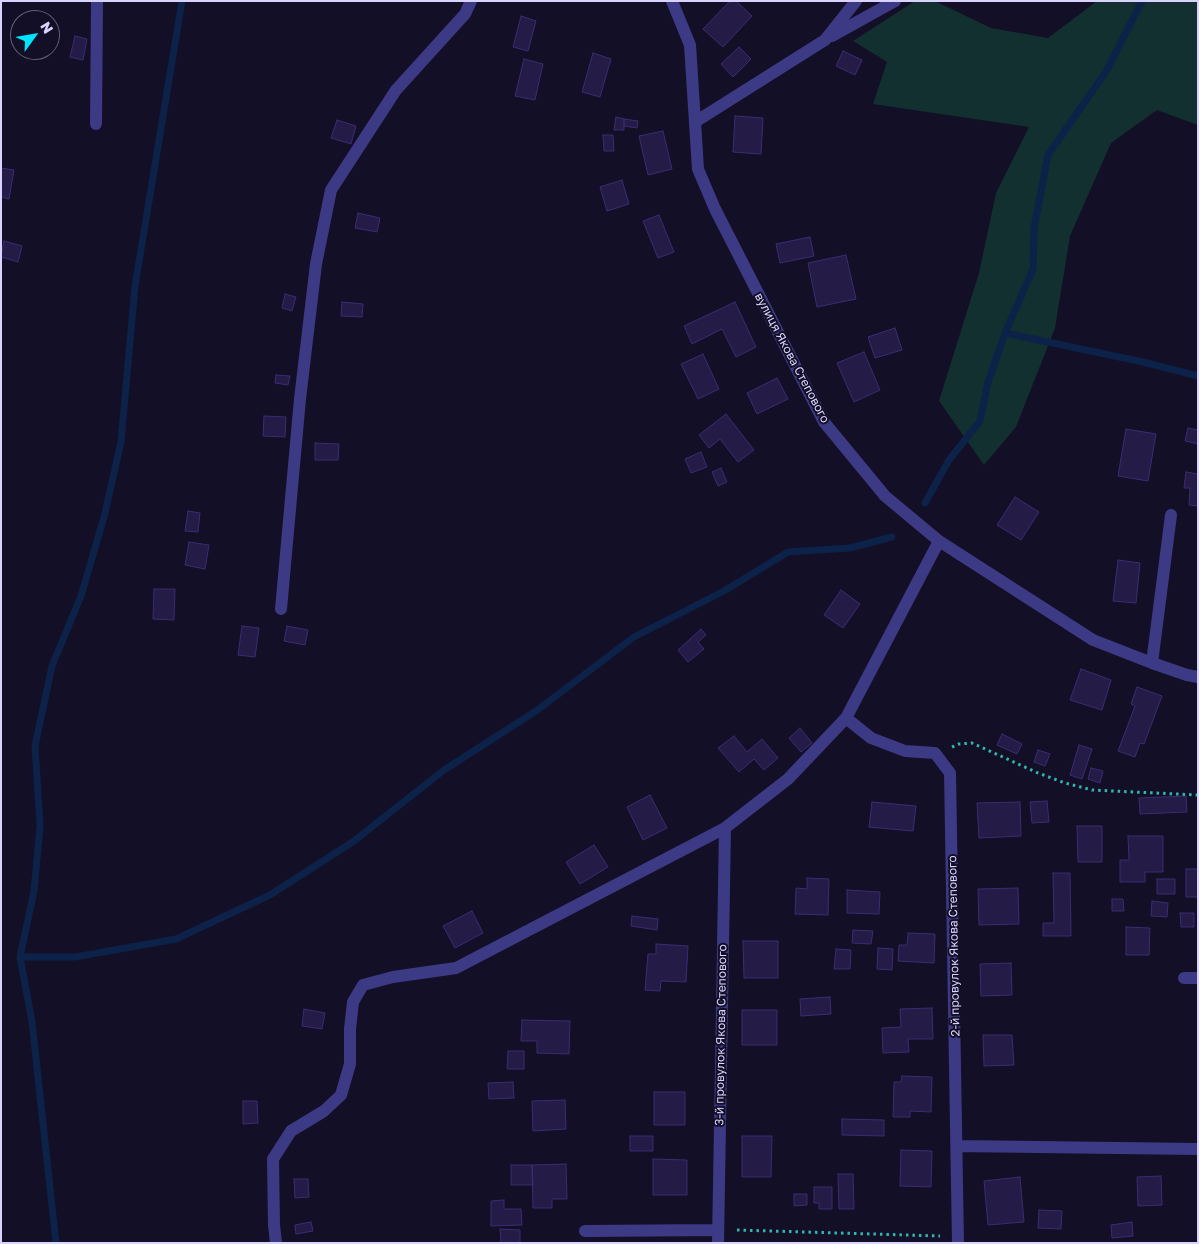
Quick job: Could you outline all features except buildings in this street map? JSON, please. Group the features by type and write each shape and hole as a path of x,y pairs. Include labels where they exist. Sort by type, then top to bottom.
{"street":[{"path":"96,124 97,1"},
{"path":"281,609 300,398 316,264 331,190 396,90 465,14 471,1"},
{"name":"вулиця Якова Степового","path":"672,1 690,45 698,169 720,218 824,422 885,496 939,540 1093,640 1152,663 1198,677"},
{"path":"825,40 856,1"},
{"path":"695,122 825,40 894,1"},
{"path":"1152,663 1171,516"},
{"path":"276,1243 273,1159 291,1131 324,1111 342,1095 350,1064 350,1029 353,1002 363,986 393,977 456,968 725,828 788,779 846,718 864,680 939,540"},
{"path":"846,718 870,738 905,751 935,753"},
{"name":"2-й провулок Якова Степового","path":"935,753 950,773 958,1239"},
{"name":"3-й провулок Якова Степового","path":"718,1236 725,828"},
{"path":"1184,978 1198,978"},
{"path":"957,1146 1198,1149"},
{"path":"585,1231 718,1236"}],"path":[{"path":"935,753 959,744 972,743 1066,783 1092,790 1198,795"},
{"path":"718,1236 958,1239"}],"green space":[{"path":"915,1 935,1 991,28 1048,38 1097,1 1198,1 1198,125 1157,110 1111,143 1070,236 1055,328 1016,427 984,465 939,401 979,273 996,193 1029,127 873,104 887,62 853,41"}],"waterway":[{"path":"56,1243 32,1022 20,957 34,891 40,826 35,746 52,666 81,596 104,517 121,442 135,286 182,1"},
{"path":"925,503 949,460 980,421 988,382 1005,333 1033,269 1034,228 1048,155 1107,70 1142,1"},
{"path":"1005,333 1143,362 1198,376"},
{"path":"20,957 75,957 176,939 270,895 354,841 444,770 536,711 634,637 724,591 788,552 850,548 892,537"}]}
